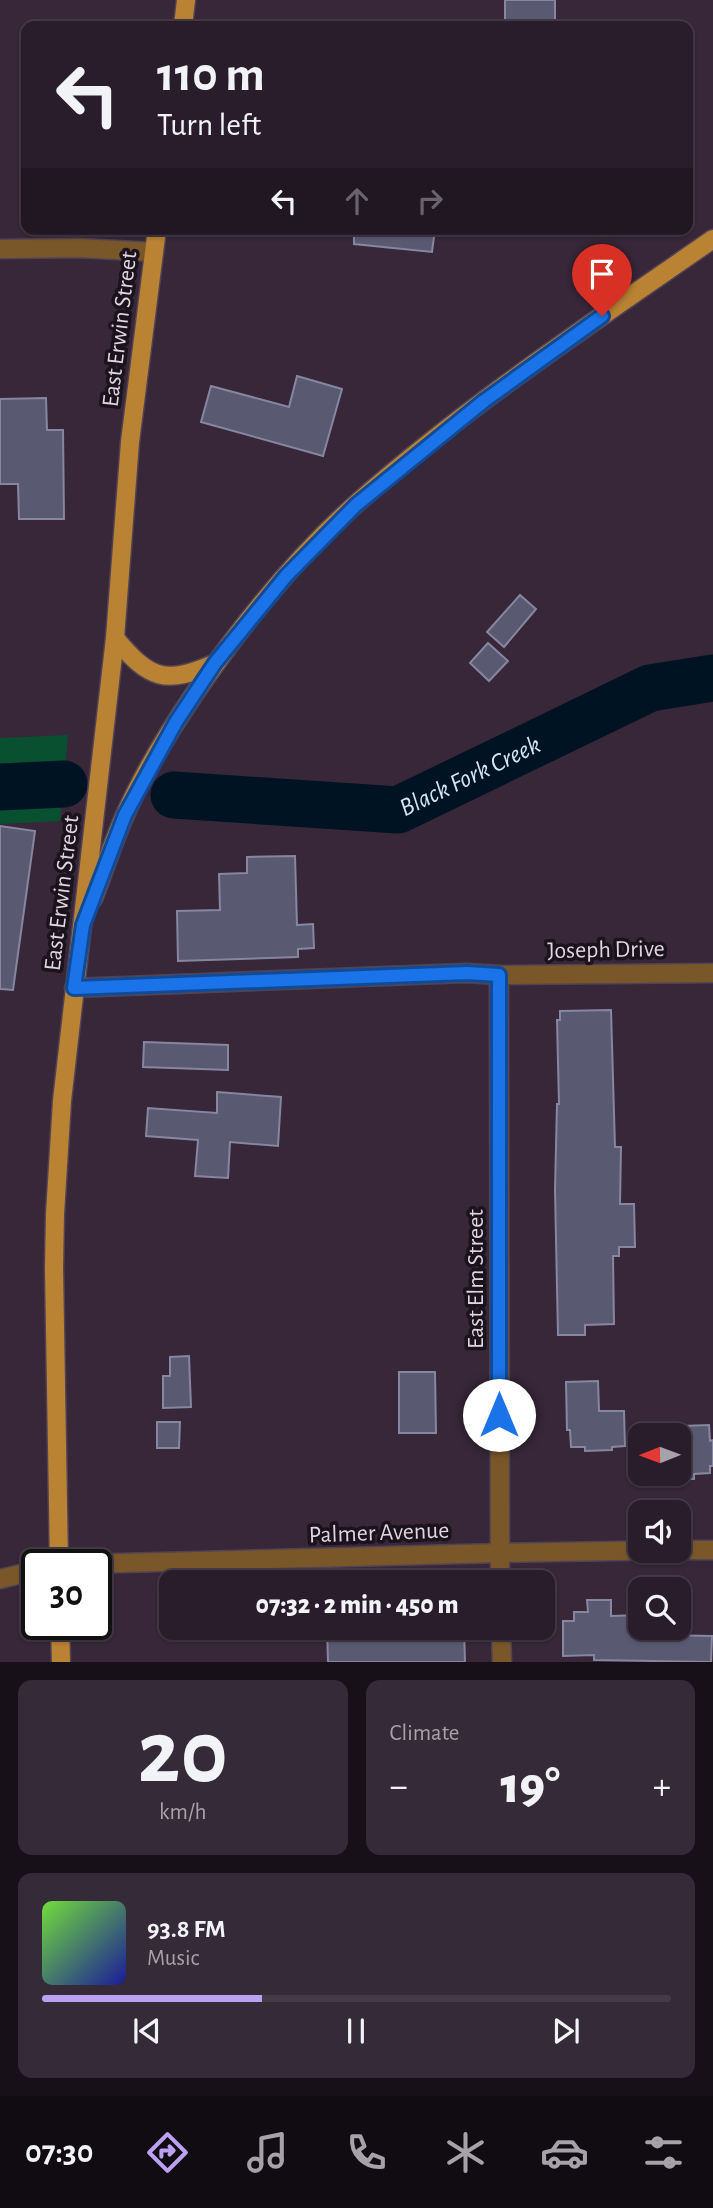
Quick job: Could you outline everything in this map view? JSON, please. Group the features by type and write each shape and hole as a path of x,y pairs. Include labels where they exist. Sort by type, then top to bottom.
{"main road":[{"path":"184,21 186,0"},
{"name":"East Erwin Street","path":"59,1549 55,1214 62,1101 115,638 130,442 156,235"},
{"path":"83,925 125,815 176,722 215,663 286,576 356,505 484,401 713,239"},
{"path":"115,638 133,659 162,675 178,677 215,663"},
{"path":"61,1640 61,1662"}],"street":[{"path":"0,249 79,248 154,252"},
{"name":"Joseph Drive","path":"74,988 467,973 713,973"},
{"name":"East Elm Street","path":"499,975 500,1570"},
{"name":"Palmer Avenue","path":"691,1550 713,1550"},
{"name":"Palmer Avenue","path":"112,1563 628,1551"},
{"path":"0,1579 21,1574"},
{"path":"501,1640 502,1662"}],"green space":[{"path":"68,735 60,821 0,824 0,738"}],"building":[{"path":"505,0 555,0 555,20 505,21"},
{"path":"354,235 434,235 432,252 354,244"},
{"path":"297,376 342,389 323,456 201,422 211,386 289,407"},
{"path":"46,398 47,430 63,430 64,519 19,519 18,484 0,484 0,399"},
{"path":"520,595 536,609 504,647 487,632"},
{"path":"488,643 508,661 489,681 470,663"},
{"path":"0,826 35,831 13,990 0,989"},
{"path":"295,856 297,925 313,924 314,948 298,949 298,957 178,961 177,911 220,910 219,874 247,873 247,857"},
{"path":"611,1010 615,1147 621,1147 620,1204 634,1204 635,1247 619,1247 619,1256 613,1256 614,1324 585,1325 585,1335 558,1335 555,1190 559,1104 557,1020 560,1020 560,1011"},
{"path":"144,1042 228,1045 228,1070 143,1067"},
{"path":"217,1092 281,1097 278,1146 230,1142 228,1178 195,1176 198,1140 146,1136 148,1108 217,1113"},
{"path":"189,1356 191,1407 163,1408 163,1376 170,1376 170,1357"},
{"path":"399,1372 435,1372 436,1433 399,1433"},
{"path":"598,1381 599,1411 624,1411 625,1446 612,1447 612,1450 585,1451 585,1447 571,1447 570,1430 567,1430 566,1382"},
{"path":"157,1422 180,1422 179,1448 157,1448"},
{"path":"709,1425 710,1441 713,1440 713,1466 710,1466 710,1473 694,1474 694,1479 691,1479 691,1426"},
{"path":"587,1600 611,1600 611,1616 628,1615 628,1640 691,1640 691,1636 712,1636 711,1662 594,1660 594,1655 563,1656 563,1621 574,1621 574,1612 588,1612"},
{"path":"327,1640 464,1640 465,1662 328,1662"}],"waterway":[{"name":"Black Fork Creek","path":"174,795 398,810 650,688 713,678"},
{"name":"Black Fork Creek","path":"0,787 64,784"}],"route":[{"path":"499,1415 499,975 467,973 74,988 83,925 125,815 176,722 215,663 286,576 356,505 484,401 602,316"}]}
